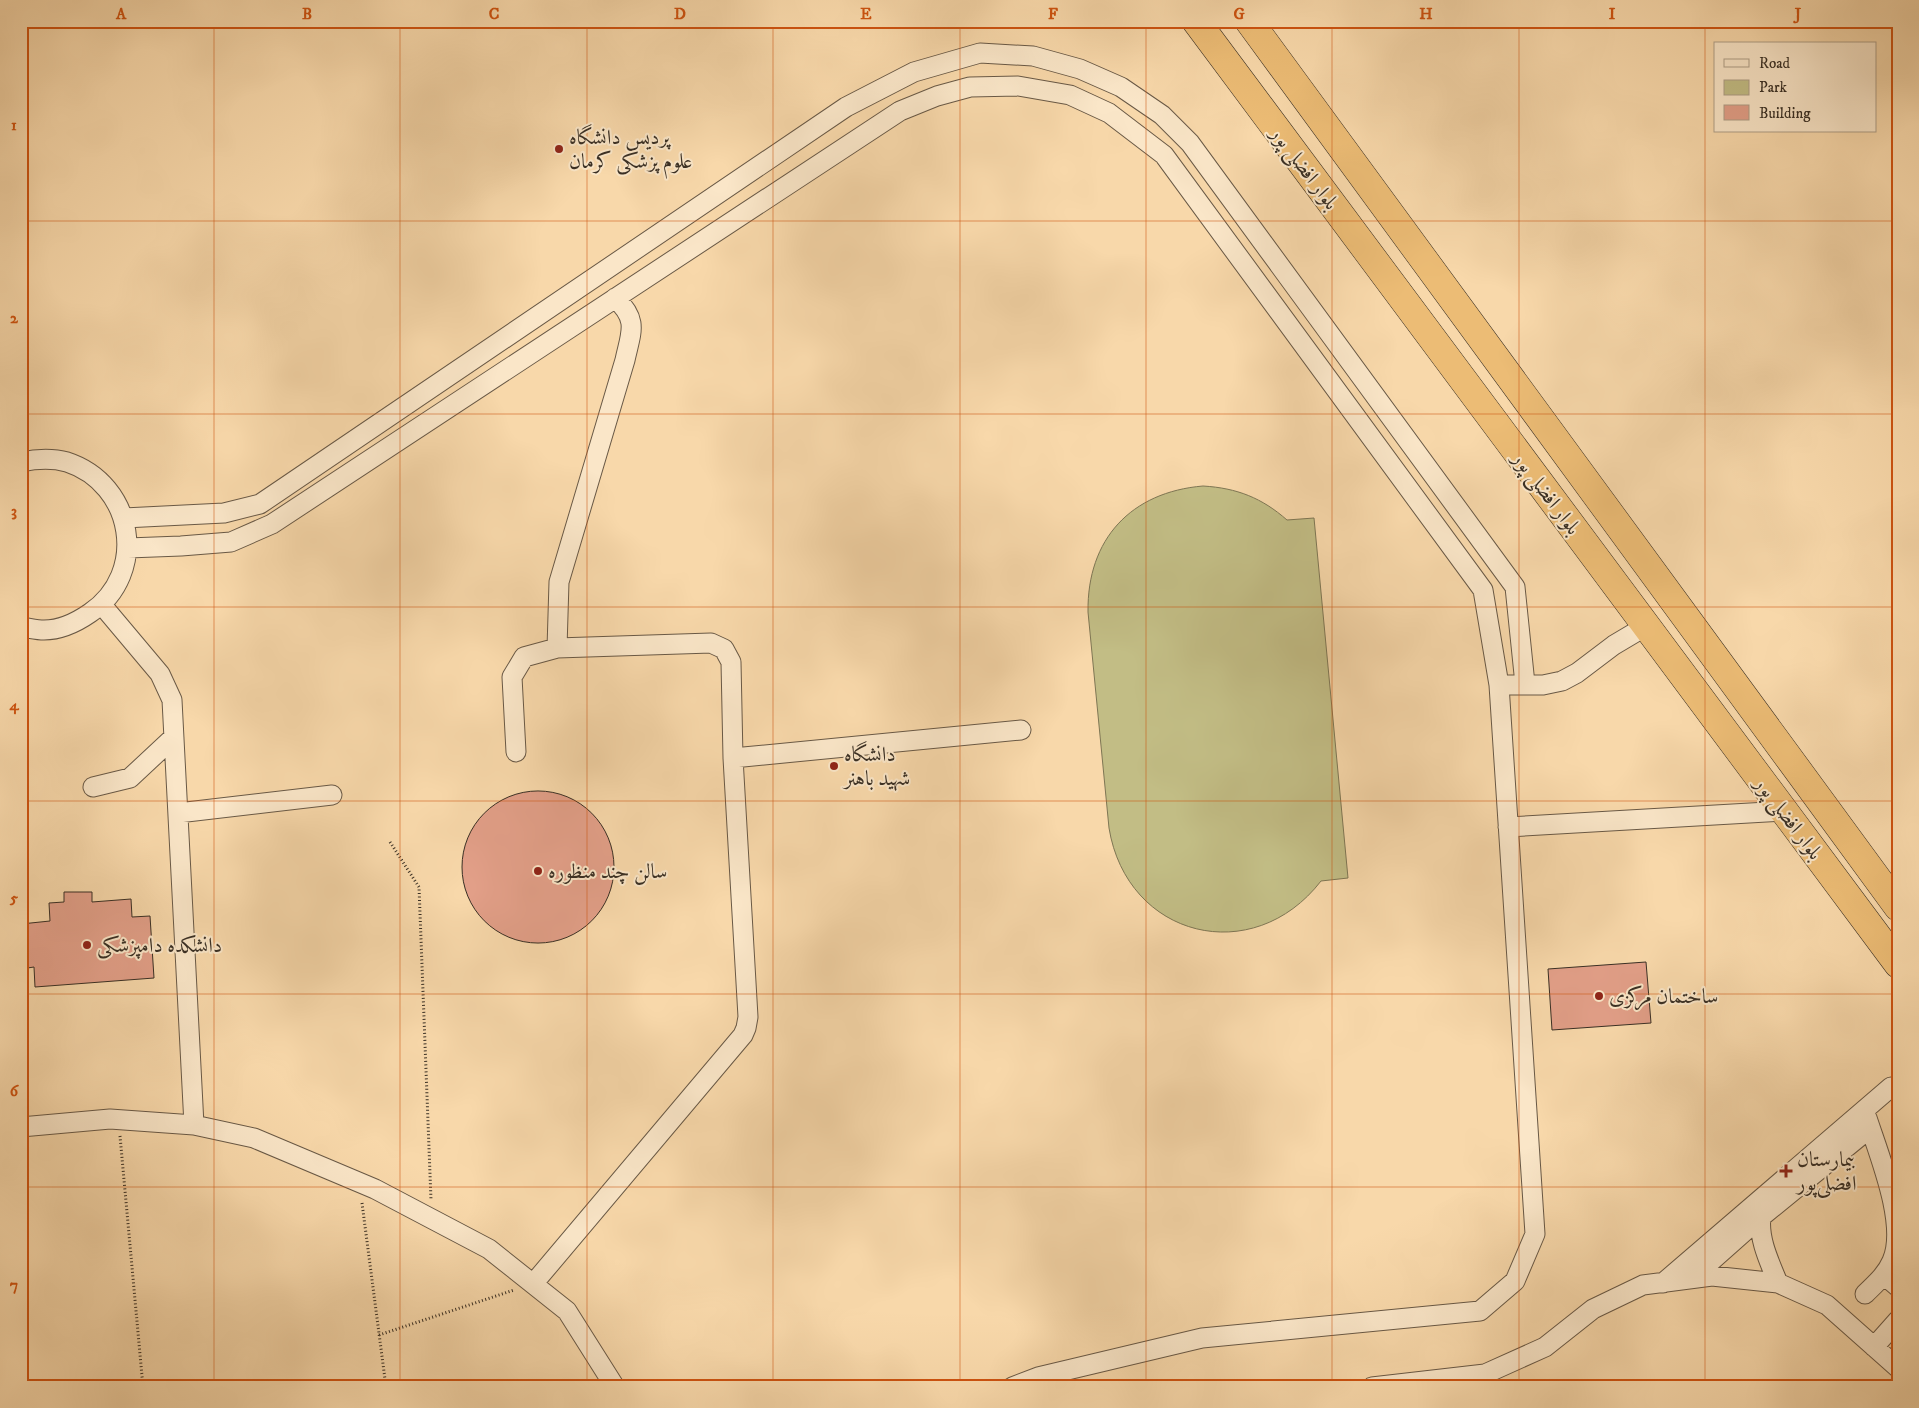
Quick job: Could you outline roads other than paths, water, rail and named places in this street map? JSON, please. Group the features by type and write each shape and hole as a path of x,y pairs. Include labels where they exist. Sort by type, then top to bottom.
{"highway":[{"name":"بلوار افضلی پور","path":"1196,21 1898,964"},
{"name":"بلوار افضلی پور","path":"1249,21 1898,907"}],"lane":[{"path":"124,518 224,513 260,504 846,107 914,72 980,53 1033,56 1080,69 1121,87 1162,115 1190,142 1515,587 1525,684"},
{"path":"128,548 231,542 272,524 900,111 937,96 970,88 1018,86 1070,95 1109,113 1164,155 1483,590 1499,685 1535,1234 1515,1281 1480,1311 1202,1338 1038,1377 1012,1387"},
{"path":"691,212 709,237"},
{"path":"557,648 559,582 625,360 632,327 626,309 615,298"},
{"path":"21,462 38,459 66,462 92,474 112,494 124,518 128,548 122,576 116,588 102,605 76,623 46,630 21,627"},
{"path":"102,605 160,674 172,700 194,1124"},
{"path":"1499,685 1543,685 1562,681 1614,645 1646,626"},
{"path":"516,752 512,676 524,656 557,648 711,643 724,649 731,662 733,758 748,1017 746,1028 533,1284"},
{"path":"733,758 1021,730"},
{"path":"93,787 130,778 174,737"},
{"path":"178,813 332,795"},
{"path":"1508,827 1784,811"},
{"path":"1663,1282 1891,1087"},
{"path":"1864,1110 1892,1198 1896,1242 1892,1261 1891,1281 1865,1294"},
{"path":"21,1127 118,1119 194,1124 254,1138 360,1182 489,1249 567,1311 615,1387"},
{"path":"1691,1279 1762,1217 1870,1128"},
{"path":"1762,1217 1760,1227 1767,1254 1778,1283"},
{"path":"1372,1387 1485,1374 1545,1347 1593,1309 1643,1285 1712,1276 1778,1283 1827,1305 1897,1365"},
{"path":"1874,1347 1898,1320"}],"place":[{"name":"پردیس دانشگاه علوم پزشکی کرمان","path":"559,149"},
{"name":"دانشگاه شهید باهنر","path":"834,766"},
{"name":"سالن چند منظوره","path":"538,871"},
{"name":"دانشکده دامپزشکی","path":"87,945"},
{"name":"ساختمان مرکزی","path":"1599,996"},
{"name":"بیمارستان افضلی‌پور","path":"1786,1171"}]}
